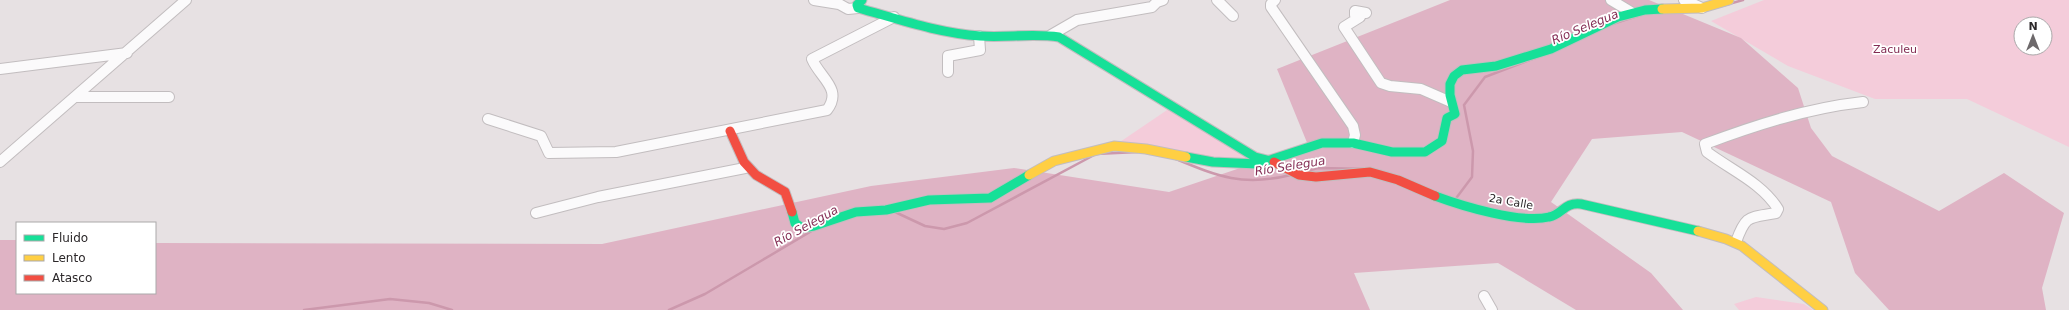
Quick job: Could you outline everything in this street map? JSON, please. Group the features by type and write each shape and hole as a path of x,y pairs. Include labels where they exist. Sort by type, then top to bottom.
{"street":[{"path":"0,162 127,53 186,0"},
{"path":"814,0 839,4 848,9 860,4 894,17 949,31 979,36 1051,35 1077,20 1152,8 1157,2 1163,0"},
{"path":"1217,0 1233,16"},
{"path":"1275,0 1270,4 1271,7 1353,126 1355,135 1353,143"},
{"path":"1611,0 1631,12"},
{"path":"1684,0 1702,8"},
{"path":"730,131 735,150 745,168 785,192 795,223 802,228 814,226 849,214 891,209 929,200 990,198 1054,161 1114,146 1146,149 1213,162 1258,164 1322,143 1353,143 1392,152 1426,152 1442,141 1447,118 1455,114 1452,102 1451,82 1454,76 1460,71 1471,68 1487,68 1555,47 1616,16 1644,8 1702,8 1729,0"},
{"path":"1366,13 1355,11 1355,15 1360,18 1344,27 1381,83 1390,86 1421,89 1452,102"},
{"path":"488,119 538,134 541,136 549,152 553,154 616,152 730,131 827,110 832,106 833,98 827,79 812,59 894,17"},
{"name":"2a Calle","path":"1051,35 1059,37 1255,157 1269,160 1296,174 1316,177 1346,173 1370,172 1398,180 1448,202 1525,218 1550,217 1566,205 1573,203 1593,204 1622,214 1684,227 1736,242 1823,310"},
{"path":"948,72 948,56 976,52 980,50 979,36"},
{"path":"0,69 127,53"},
{"path":"75,97 168,97"},
{"path":"1736,242 1745,220 1750,216 1776,213 1778,209 1775,203 1754,185 1707,152 1705,144 1726,136 1817,109 1863,102"},
{"path":"536,212 613,194 745,168"},
{"path":"1484,296 1492,310"}],"green space":[{"name":"Zaculeu","path":"1764,0 2069,0 2069,147 1967,99 1875,99 1788,66 1711,21"},
{"path":"1173,106 1255,157 1251,162 1215,162 1114,146"},
{"path":"1756,297 1804,304 1813,310 1739,310 1734,304"}],"shaded area":[{"path":"1450,0 1649,0 1741,38 1798,88 1811,128 1832,156 1939,211 2004,173 2064,213 2042,288 2046,310 1889,310 1855,273 1831,202 1682,132 1592,139 1551,202 1651,273 1683,310 1576,310 1498,263 1354,273 1370,310 0,310 0,240 16,240 16,294 156,294 156,243 602,244 871,186 1014,168 1169,192 1308,145 1277,69"}],"waterway":[{"name":"Río Selegua","path":"1704,11 1743,0"},
{"name":"Río Selegua","path":"1558,49 1606,26 1653,11"},
{"name":"Río Selegua","path":"1454,201 1472,177 1473,151 1464,105 1485,77 1551,52"},
{"name":"Río Selegua","path":"895,212 925,226 944,229 967,223 1096,154 1138,152"},
{"name":"Río Selegua","path":"1171,157 1202,170 1243,180 1258,180 1291,175"},
{"name":"Río Selegua","path":"1302,172 1318,168 1372,169"},
{"name":"Río Selegua","path":"669,310 705,294 815,229"},
{"name":"Río Selegua","path":"304,310 390,299 429,303 452,310"}],"traffic: fast":[{"path":"862,0 857,5 858,8 949,32 980,36 1039,35 1059,37 1255,157 1274,162"},
{"path":"1186,157 1213,162 1258,164 1322,143 1353,143 1392,152 1425,152 1442,141 1447,118 1455,114 1451,100 1450,84 1458,72 1470,68 1492,67 1547,50 1618,17 1645,10 1662,9"},
{"path":"792,212 795,223 802,228 814,226 856,212 886,210 929,200 990,198 1029,175"},
{"path":"1435,196 1458,204 1526,218 1553,216 1571,203 1575,203 1698,231"}],"traffic: slow":[{"path":"1662,9 1702,8 1729,0"},
{"path":"1029,175 1054,161 1114,146 1146,149 1186,157"},
{"path":"1698,231 1726,239 1742,246 1823,310"}],"traffic: jam":[{"path":"730,131 734,144 749,169 756,175 785,192 792,212"},
{"path":"1274,162 1299,175 1316,177 1370,172 1398,180 1435,196"}]}
